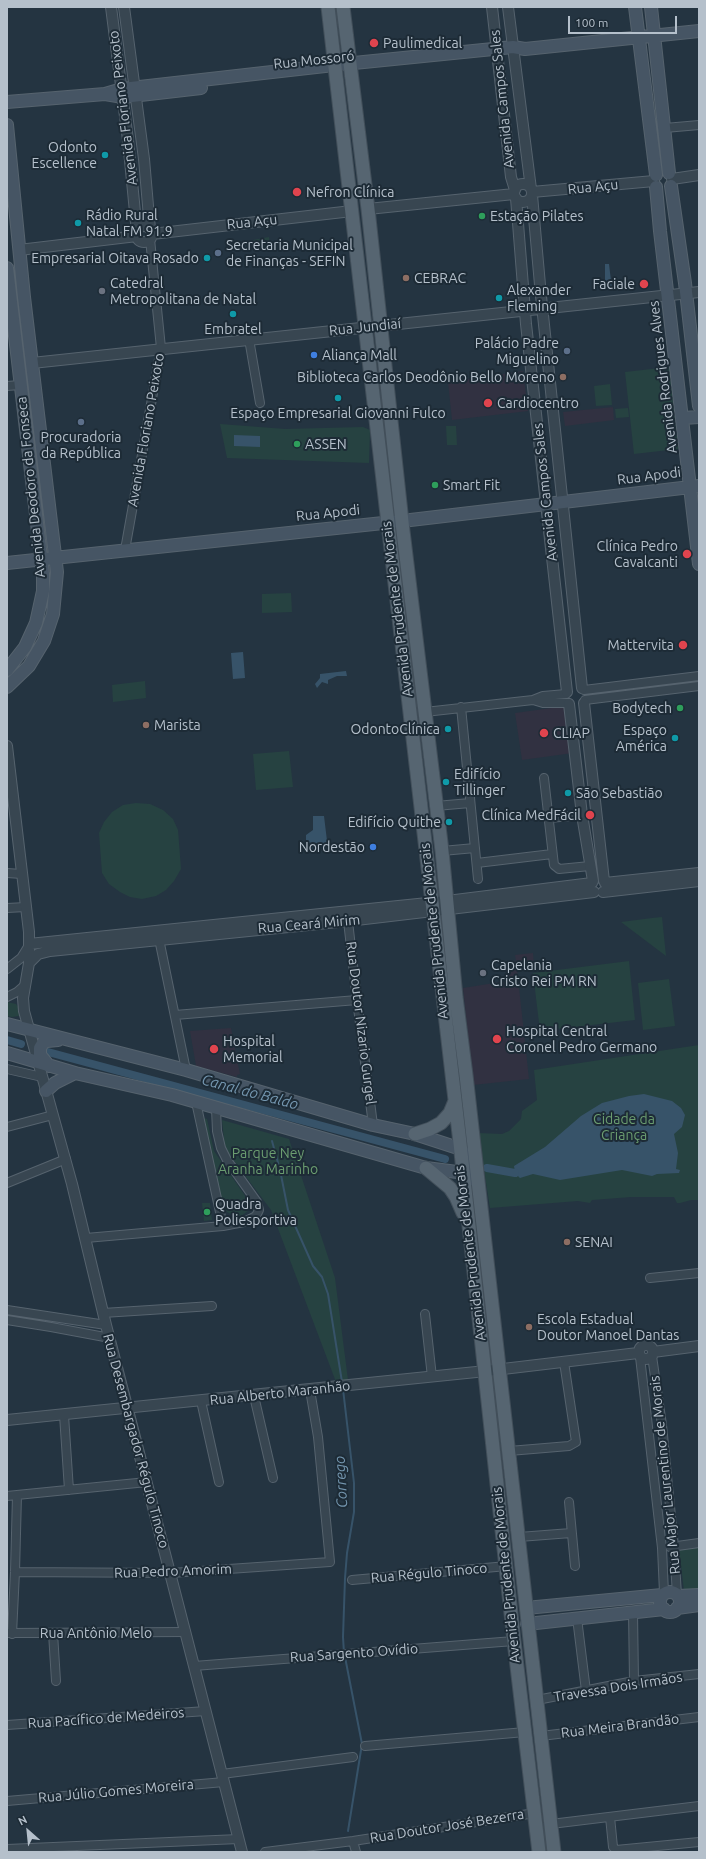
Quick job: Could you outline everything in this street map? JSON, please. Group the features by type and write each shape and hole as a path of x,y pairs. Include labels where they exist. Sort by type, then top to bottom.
{"main road":[{"name":"Avenida Prudente de Morais","path":"328,7 417,767 438,962 461,1149 466,1166 470,1236 486,1371 514,1641 539,1852"},
{"name":"Avenida Prudente de Morais","path":"342,7 368,209 402,521 442,851 456,997 474,1141 527,1624 554,1852"},
{"name":"Avenida Rodrigues Alves","path":"635,7 682,418 695,486 699,556"},
{"path":"651,7 699,406"},
{"name":"Rua Mossoró","path":"7,102 122,93 335,68 699,31"},
{"path":"646,102 662,100"},
{"name":"Avenida Deodoro da Fonseca","path":"7,125 9,173 56,558 56,595 49,628 38,654 22,674 7,687"},
{"path":"344,144 360,143"},
{"path":"662,172 671,179 666,190 655,181 662,172"},
{"path":"660,231 678,229"},
{"name":"Avenida Deodoro da Fonseca","path":"7,268 9,308 14,326 42,560 43,591 36,624 26,647 7,670"},
{"path":"14,326 22,359 26,362 32,363"},
{"path":"676,363 694,362"},
{"path":"20,385 29,387 38,412"},
{"path":"682,418 699,417"},
{"name":"Rua Apodi","path":"7,563 402,521 695,486"},
{"path":"404,662 419,660"},
{"path":"417,767 432,765"},
{"path":"438,962 448,991 451,995 456,997"},
{"path":"7,1024 186,1070 374,1125 415,1134 461,1149"},
{"path":"44,1064 40,1055 41,1046 47,1041 67,1040"},
{"path":"7,1053 75,1074 144,1088 196,1102 216,1109 426,1168 453,1172 466,1166 472,1154 474,1141"},
{"path":"46,1091 55,1083 75,1074"},
{"path":"415,1134 430,1129 441,1122 450,1113 455,1101"},
{"path":"466,1166 481,1205"},
{"path":"426,1168 446,1184 453,1192 462,1209 470,1236"},
{"path":"526,1608 671,1592 677,1600 699,1605"},
{"path":"663,1594 660,1601 664,1609"},
{"path":"527,1624 664,1609 670,1612 677,1600 699,1595"},
{"path":"547,1606 544,1610 544,1616 550,1621"}],"street":[{"name":"Avenida Campos Sales","path":"492,7 511,177 515,194 525,311 582,816 590,866 598,886"},
{"name":"Avenida Campos Sales","path":"508,7 532,192 552,407 584,695 598,886"},
{"path":"112,12 125,11"},
{"name":"Avenida Floriano Peixoto","path":"125,11 144,159 161,348 125,550"},
{"name":"Avenida Floriano Peixoto","path":"112,12 130,160 137,234"},
{"path":"665,128 699,125"},
{"path":"130,160 144,159"},
{"path":"671,179 699,175"},
{"name":"Rua Açu","path":"532,192 655,181"},
{"path":"525,184 532,192 526,201 520,201 515,194 519,185 525,184"},
{"path":"368,209 515,194"},
{"name":"Rua Açu","path":"137,234 143,241 151,234 352,211"},
{"path":"19,250 137,234"},
{"name":"Rua Jundiaí","path":"32,363 161,348 542,310 699,292"},
{"path":"249,339 260,403"},
{"path":"7,386 20,385"},
{"path":"536,408 552,407"},
{"path":"558,604 573,602"},
{"path":"584,695 699,676"},
{"path":"568,698 572,687 584,695 699,686"},
{"path":"425,712 533,700 543,696 568,698 578,706 584,695"},
{"path":"461,708 478,879"},
{"name":"Rua Desembargador Régulo Tinoco","path":"7,746 29,944 29,963 25,985 24,1006 29,1030 44,1064 42,1077 66,1159 106,1325 242,1852"},
{"path":"544,778 554,865 557,868 590,866"},
{"path":"436,806 470,803"},
{"path":"548,818 582,816"},
{"path":"442,851 474,848"},
{"path":"477,863 552,854"},
{"path":"7,873 22,874"},
{"name":"Rua Ceará Mirim","path":"29,944 348,921 447,905 699,873"},
{"name":"Rua Ceará Mirim","path":"598,886 699,881"},
{"path":"7,908 26,907"},
{"name":"Rua Ceará Mirim","path":"29,963 35,956 44,952 158,935 433,907"},
{"name":"Rua Doutor Nizario Gurgel","path":"348,921 374,1125"},
{"path":"158,935 186,1070"},
{"path":"7,969 21,958 29,944"},
{"path":"7,997 17,992 25,985"},
{"path":"175,1015 357,1000"},
{"path":"7,1069 42,1077"},
{"path":"196,1102 224,1226"},
{"path":"86,1238 224,1226 250,1220 256,1216 259,1210 257,1202 227,1160 221,1148 217,1131 216,1109"},
{"path":"7,1127 53,1115"},
{"path":"7,1183 66,1159"},
{"path":"650,1278 699,1273"},
{"path":"103,1313 212,1306"},
{"path":"7,1310 106,1325"},
{"path":"425,1314 432,1377"},
{"path":"51,1327 52,1316"},
{"path":"7,1320 110,1338"},
{"name":"Rua Alberto Maranhão","path":"7,1420 128,1409 639,1355 640,1348 645,1345 650,1347 652,1354 699,1346"},
{"name":"Rua Major Laurentino de Morais","path":"652,1354 662,1425 674,1547 677,1600"},
{"name":"Rua Major Laurentino de Morais","path":"639,1355 662,1548 663,1594"},
{"path":"509,1451 569,1446 576,1442 564,1362"},
{"name":"Rua Pedro Amorim","path":"16,1572 170,1573 330,1562 318,1437 310,1390"},
{"path":"254,1396 273,1478"},
{"path":"201,1401 219,1482"},
{"path":"64,1415 69,1490"},
{"path":"647,1428 662,1425"},
{"path":"7,1496 147,1482"},
{"path":"655,1487 667,1486"},
{"path":"10,1634 16,1572 17,1495"},
{"path":"569,1502 575,1566"},
{"path":"518,1537 571,1533"},
{"path":"662,1548 699,1543"},
{"name":"Rua Régulo Tinoco","path":"352,1580 507,1566"},
{"path":"633,1612 635,1651 634,1681"},
{"path":"577,1618 586,1692"},
{"name":"Rua Antônio Melo","path":"10,1634 186,1632"},
{"path":"53,1633 56,1681"},
{"name":"Rua Sargento Ovídio","path":"194,1666 514,1641"},
{"name":"Travessa Dois Irmãos","path":"537,1700 586,1692 634,1681 699,1674"},
{"name":"Rua Pacífico de Medeiros","path":"7,1725 206,1711"},
{"name":"Rua Meira Brandão","path":"541,1736 699,1717"},
{"path":"365,1746 525,1732"},
{"name":"Rua Júlio Gomes Moreira","path":"7,1800 223,1778 353,1757"},
{"path":"551,1824 699,1806"},
{"name":"Rua Doutor José Bezerra","path":"265,1852 354,1841 535,1813"},
{"path":"610,1817 613,1847 616,1850 699,1842"},
{"path":"7,1849 239,1839"},
{"path":"354,1841 356,1852"}],"shaded area":[{"path":"605,264 609,264 612,289 606,287"},
{"name":"Cardiocentro","path":"523,371 528,411 452,420 448,382"},
{"path":"613,407 614,420 565,426 563,412"},
{"path":"234,435 260,436 260,447 234,446"},
{"path":"243,652 245,678 233,679 231,653"},
{"path":"346,671 347,676 337,676 328,680 328,684 322,682 317,688 315,684 320,678 320,674"},
{"name":"CLIAP","path":"566,706 573,753 522,760 515,713"},
{"path":"313,816 324,816 328,849 312,851 306,846 306,835 313,830"},
{"name":"Hospital Central Coronel Pedro Germano","path":"533,953 534,966 517,969 529,1079 473,1085 463,988 507,981 505,963 516,961 515,955"},
{"name":"Hospital Memorial","path":"231,1028 240,1074 237,1075 237,1077 196,1066 190,1031"},
{"path":"644,1094 672,1101 681,1108 685,1115 682,1127 674,1134 678,1153 676,1169 680,1170 679,1173 657,1174 652,1176 622,1170 560,1180 533,1174 520,1178 515,1173 514,1166 545,1147 581,1116 602,1103"}],"green space":[{"path":"269,237 270,248 255,250 253,240"},
{"path":"669,367 678,449 634,454 625,372"},
{"path":"610,384 612,405 596,406 594,386"},
{"path":"628,408 629,417 616,418 615,409"},
{"name":"ASSEN","path":"220,424 285,429 363,427 370,430 369,463 227,458"},
{"path":"446,426 456,426 457,445 447,445"},
{"path":"291,593 292,612 262,613 262,594"},
{"path":"145,681 146,698 113,702 112,685"},
{"path":"289,751 293,787 256,790 253,754"},
{"path":"136,803 150,804 163,810 173,819 178,830 181,869 174,881 166,890 156,896 142,899 130,897 109,884 102,873 99,833 104,822 112,812 123,805"},
{"path":"662,917 666,956 621,922 652,918"},
{"path":"629,961 635,1020 540,1031 533,973"},
{"path":"669,979 675,1026 643,1030 638,983"},
{"path":"7,1002 16,1004 20,1009 19,1016 7,1016"},
{"name":"Cidade da Criança","path":"699,1045 699,1200 677,1203 674,1197 631,1197 592,1200 590,1203 578,1201 490,1208 484,1170 480,1170 478,1133 502,1134 509,1131 521,1119 522,1111 537,1100 534,1070"},
{"path":"204,1118 207,1119 214,1151 250,1203 248,1211 241,1216 234,1216 227,1212 221,1205"},
{"name":"Parque Ney Aranha Marinho","path":"222,1120 289,1139 335,1278 348,1380 336,1382 271,1210 225,1149"},
{"name":"Quadra Poliesportiva","path":"202,1203 210,1203 212,1220 204,1221"},
{"path":"699,1547 699,1589 684,1591 679,1549"}],"waterway":[{"name":"Canal do Baldo","path":"7,1040 21,1044"},
{"name":"Canal do Baldo","path":"48,1052 445,1159"},
{"name":"Corrego","path":"272,1141 280,1170 288,1210 313,1266 322,1277 328,1294 342,1382"},
{"name":"Canal do Baldo","path":"487,1168 515,1173"},
{"name":"Corrego","path":"343,1389 354,1483 354,1512 347,1553 345,1578 343,1637 344,1653"},
{"name":"Corrego","path":"345,1657 362,1744 348,1831"}],"place":[{"name":"Paulimedical","path":"374,43"},
{"name":"Odonto Escellence","path":"105,155"},
{"name":"Nefron Clínica","path":"297,192"},
{"name":"Estação Pilates","path":"482,216"},
{"name":"Rádio Rural Natal FM 91.9","path":"78,223"},
{"name":"Secretaria Municipal de Finanças - SEFIN","path":"218,253"},
{"name":"Empresarial Oitava Rosado","path":"207,258"},
{"name":"CEBRAC","path":"406,278"},
{"name":"Faciale","path":"644,284"},
{"name":"Catedral Metropolitana de Natal","path":"102,291"},
{"name":"Alexander Fleming","path":"499,298"},
{"name":"Embratel","path":"233,314"},
{"name":"Palácio Padre Miguelino","path":"567,351"},
{"name":"Aliança Mall","path":"314,355"},
{"name":"Biblioteca Carlos Deodônio Bello Moreno","path":"563,377"},
{"name":"Espaço Empresarial Giovanni Fulco","path":"338,398"},
{"name":"Cardiocentro","path":"488,403"},
{"name":"Procuradoria da República","path":"81,422"},
{"name":"ASSEN","path":"297,444"},
{"name":"Smart Fit","path":"435,485"},
{"name":"Clínica Pedro Cavalcanti","path":"687,554"},
{"name":"Mattervita","path":"683,645"},
{"name":"Bodytech","path":"680,708"},
{"name":"Marista","path":"146,725"},
{"name":"OdontoClínica","path":"448,729"},
{"name":"CLIAP","path":"544,733"},
{"name":"Espaço América","path":"675,738"},
{"name":"Edifício Tillinger","path":"446,782"},
{"name":"São Sebastião","path":"568,793"},
{"name":"Clínica MedFácil","path":"590,815"},
{"name":"Edifício Quithe","path":"449,822"},
{"name":"Nordestão","path":"373,847"},
{"name":"Capelania Cristo Rei PM RN","path":"483,973"},
{"name":"Hospital Central Coronel Pedro Germano","path":"497,1039"},
{"name":"Hospital Memorial","path":"214,1049"},
{"name":"Quadra Poliesportiva","path":"207,1212"},
{"name":"SENAI","path":"567,1242"},
{"name":"Escola Estadual Doutor Manoel Dantas","path":"529,1327"}]}
